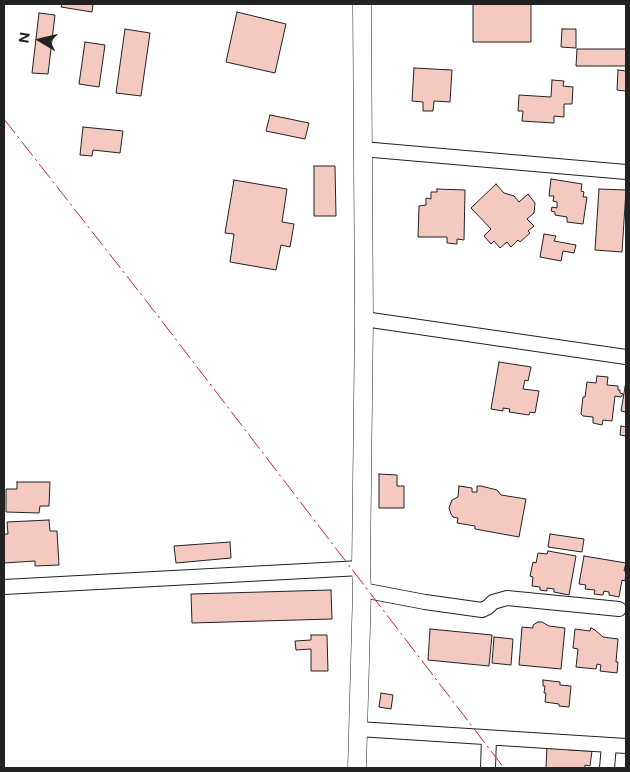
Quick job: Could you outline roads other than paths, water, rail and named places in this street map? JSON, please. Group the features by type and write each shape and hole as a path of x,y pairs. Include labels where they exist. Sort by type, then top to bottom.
{"street":[{"path":"357,768 362,590 364,319 362,4"},
{"path":"362,149 626,172"},
{"path":"364,319 626,357"},
{"path":"4,587 361,568"},
{"path":"362,590 476,610 482,610 493,602 508,598 619,609"},
{"path":"358,730 626,746"},
{"path":"488,768 489,738"},
{"path":"607,768 608,745"}]}
